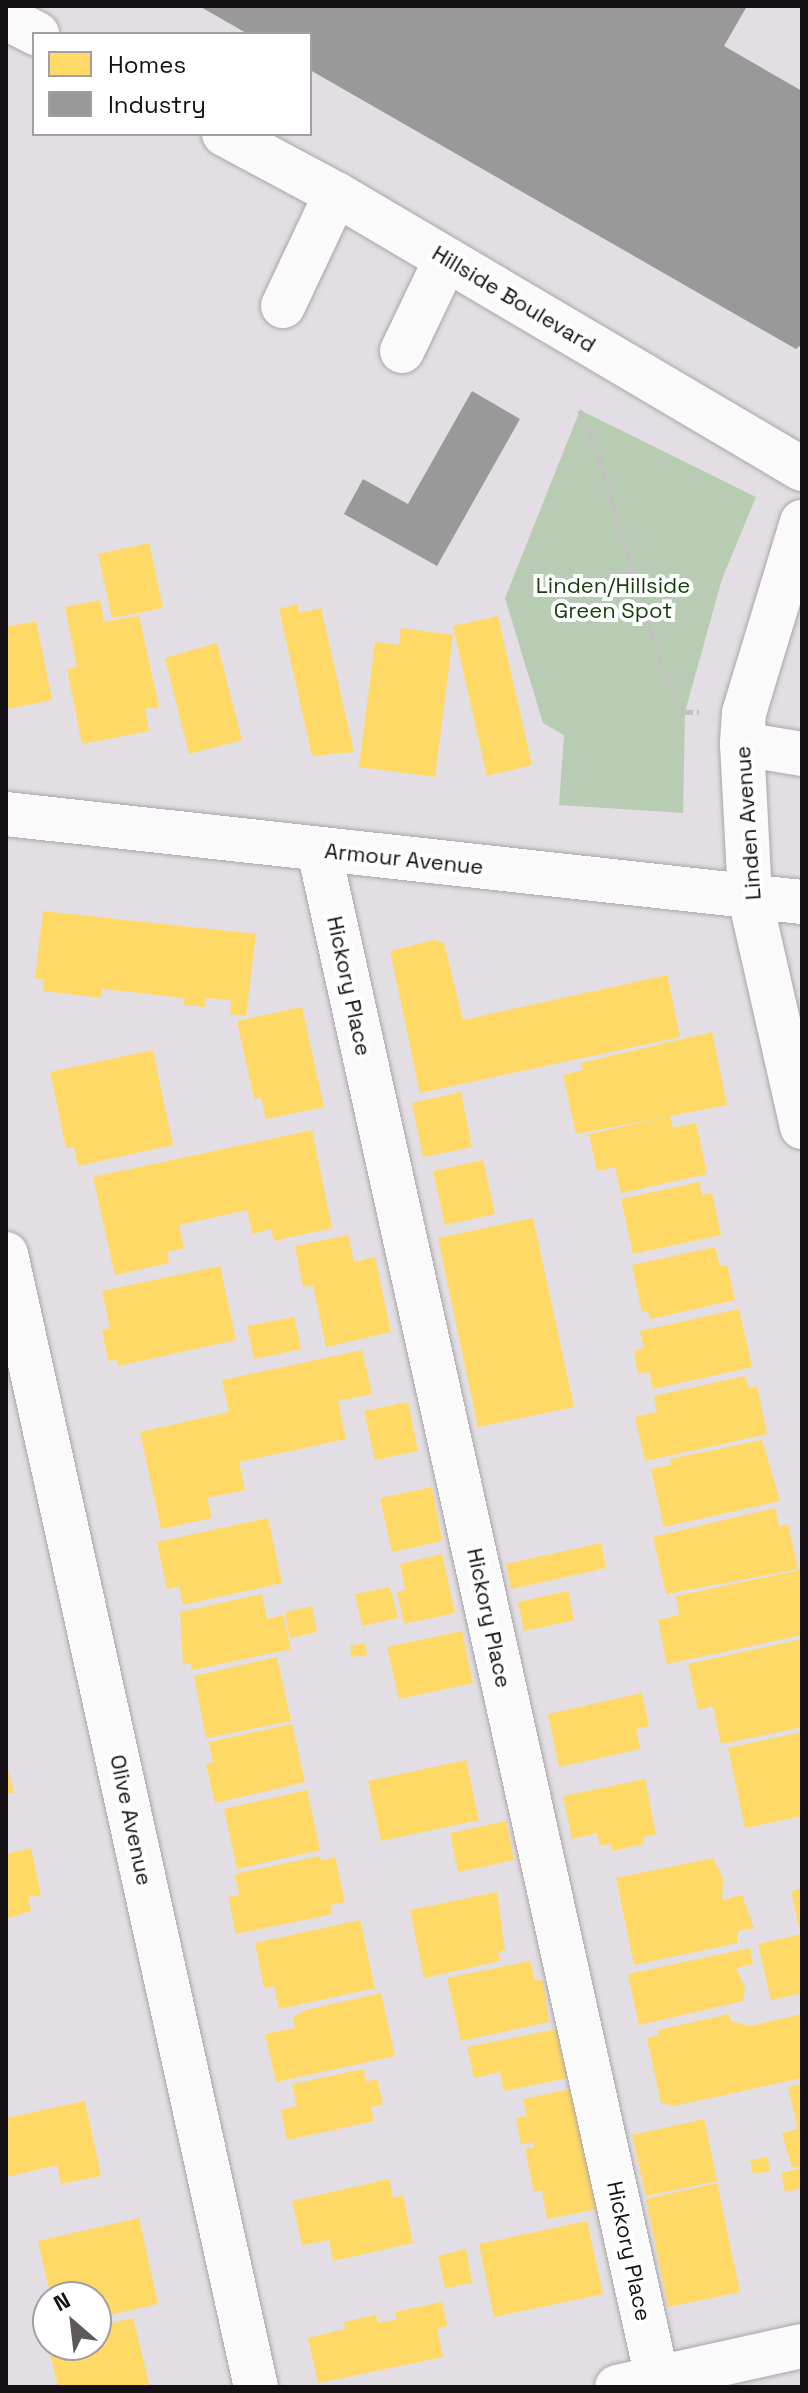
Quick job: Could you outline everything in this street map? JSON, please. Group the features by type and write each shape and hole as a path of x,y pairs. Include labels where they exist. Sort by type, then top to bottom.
{"street":[{"path":"6,18 33,32"},
{"name":"Hillside Boulevard","path":"228,136 336,194 802,469"},
{"path":"283,306 336,194"},
{"path":"402,351 446,259"},
{"name":"Linden Avenue","path":"797,549 743,728 750,898 802,1127"},
{"path":"743,728 802,754"},
{"name":"Armour Avenue","path":"6,814 802,902"},
{"name":"Hickory Place","path":"319,850 644,2384"},
{"name":"Olive Avenue","path":"6,1254 256,2387"},
{"path":"644,2384 802,2346"}],"path":[{"path":"580,410 600,460 660,660 685,712 743,728"}],"green space":[{"name":"Linden/Hillside Green Spot","path":"580,410 756,497 722,579 685,712 683,813 559,805 564,735 543,723 505,598"}],"building: Homes":[{"path":"149,543 163,608 112,618 98,554"},
{"path":"100,600 104,622 139,616 159,707 145,709 149,731 82,744 67,669 77,667 65,607"},
{"path":"298,604 299,613 321,608 354,752 312,756 279,609"},
{"path":"498,616 532,765 487,776 453,626"},
{"path":"36,621 52,700 6,709 6,627"},
{"path":"401,628 453,635 435,777 359,767 375,642 399,645"},
{"path":"217,643 242,740 189,754 165,658"},
{"path":"43,911 256,934 246,1016 230,1014 231,1000 206,998 205,1007 184,1005 184,998 102,989 102,998 43,991 44,979 35,979"},
{"path":"434,940 444,943 463,1020 667,975 680,1037 420,1093 390,951"},
{"path":"302,1007 324,1107 266,1119 261,1097 254,1099 237,1021"},
{"path":"712,1032 727,1105 576,1134 563,1075 583,1070 581,1063"},
{"path":"153,1050 173,1145 78,1166 74,1147 66,1148 50,1072"},
{"path":"461,1092 472,1147 423,1157 412,1103"},
{"path":"670,1116 673,1128 696,1123 707,1174 621,1193 615,1167 597,1171 589,1134"},
{"path":"312,1130 332,1228 274,1241 271,1229 252,1234 247,1210 179,1225 184,1248 167,1252 169,1263 115,1275 93,1177"},
{"path":"483,1160 495,1214 445,1225 433,1171"},
{"path":"699,1182 702,1195 712,1193 721,1235 633,1254 621,1199"},
{"path":"533,1218 574,1407 478,1427 438,1238"},
{"path":"348,1235 354,1262 375,1257 391,1332 326,1347 313,1285 303,1287 295,1246"},
{"path":"715,1247 720,1266 727,1265 735,1300 650,1319 648,1311 642,1312 632,1265"},
{"path":"220,1266 236,1340 118,1366 117,1360 108,1361 102,1330 110,1328 102,1291"},
{"path":"739,1309 752,1367 653,1389 649,1372 638,1374 634,1351 644,1348 640,1331"},
{"path":"294,1317 301,1349 254,1359 247,1326"},
{"path":"362,1350 372,1394 338,1401 346,1439 239,1462 245,1490 207,1498 212,1518 161,1529 140,1432 229,1412 222,1380"},
{"path":"745,1376 749,1389 757,1386 767,1434 645,1461 635,1417 657,1412 654,1396"},
{"path":"408,1402 418,1451 375,1460 364,1411"},
{"path":"762,1440 780,1501 664,1527 651,1469 671,1465 670,1459"},
{"path":"432,1487 442,1541 392,1552 380,1498"},
{"path":"775,1508 779,1527 788,1524 798,1569 666,1594 653,1537"},
{"path":"268,1518 282,1583 183,1605 179,1586 167,1589 157,1542"},
{"path":"601,1543 606,1568 511,1589 506,1564"},
{"path":"442,1554 455,1613 404,1624 397,1592 405,1590 400,1564"},
{"path":"800,1570 802,1635 667,1664 658,1620 679,1615 676,1596"},
{"path":"390,1587 398,1618 362,1626 355,1594"},
{"path":"568,1591 574,1620 524,1631 518,1602"},
{"path":"262,1594 267,1619 283,1615 291,1649 192,1670 191,1663 183,1665 180,1612"},
{"path":"312,1606 317,1632 290,1638 285,1612"},
{"path":"462,1631 473,1683 399,1699 387,1647"},
{"path":"802,1639 802,1727 721,1744 713,1706 698,1710 688,1664"},
{"path":"365,1643 367,1655 352,1657 350,1646"},
{"path":"277,1657 291,1721 206,1738 194,1676"},
{"path":"642,1693 649,1726 636,1729 640,1749 559,1767 548,1714"},
{"path":"292,1724 305,1782 215,1803 206,1764 213,1762 209,1742"},
{"path":"802,1732 802,1816 745,1828 728,1748"},
{"path":"466,1760 479,1820 381,1841 368,1781"},
{"path":"6,1766 14,1793 6,1794"},
{"path":"645,1779 656,1834 643,1837 644,1844 612,1851 611,1844 600,1846 597,1833 572,1839 563,1796"},
{"path":"307,1790 320,1850 237,1869 224,1809"},
{"path":"506,1821 514,1860 458,1872 450,1833"},
{"path":"31,1848 41,1895 28,1897 31,1911 6,1919 6,1854"},
{"path":"320,1856 321,1861 335,1857 345,1902 330,1905 332,1914 236,1934 228,1897 239,1895 235,1874"},
{"path":"713,1858 723,1879 722,1900 742,1895 754,1928 738,1931 737,1943 634,1965 616,1878"},
{"path":"802,1888 802,1927 799,1927 791,1891"},
{"path":"497,1892 505,1950 498,1952 500,1961 424,1978 410,1910"},
{"path":"360,1920 375,1988 279,2009 274,1986 264,1988 255,1943"},
{"path":"802,1934 802,1993 771,2000 758,1944"},
{"path":"750,1948 753,1964 736,1968 745,1988 743,2001 639,2025 628,1974"},
{"path":"530,1961 535,1980 543,1981 549,2022 461,2041 447,1978"},
{"path":"381,1993 395,2056 276,2082 265,2034 295,2028 293,2017 306,2010"},
{"path":"729,2014 730,2021 750,2026 802,2014 802,2078 674,2106 661,2103 647,2038 659,2035 658,2030"},
{"path":"557,2029 567,2078 504,2091 500,2072 474,2078 467,2047"},
{"path":"363,2069 366,2082 377,2079 383,2104 371,2107 374,2121 287,2140 281,2110 297,2106 292,2084"},
{"path":"802,2084 802,2166 792,2168 782,2133 798,2129 788,2087"},
{"path":"576,2088 601,2208 547,2219 542,2190 534,2192 525,2149 534,2147 533,2142 521,2145 516,2118 527,2116 523,2099"},
{"path":"85,2101 101,2176 61,2184 57,2165 6,2177 6,2118"},
{"path":"704,2119 717,2181 646,2196 632,2135"},
{"path":"767,2157 770,2171 753,2174 750,2160"},
{"path":"802,2168 802,2188 785,2192 781,2173"},
{"path":"389,2179 393,2198 403,2195 413,2243 333,2261 329,2240 302,2245 292,2201"},
{"path":"717,2183 740,2292 668,2307 646,2199"},
{"path":"139,2218 158,2304 112,2314 112,2281 47,2281 38,2241"},
{"path":"587,2221 603,2294 494,2317 479,2244"},
{"path":"466,2249 472,2283 445,2288 438,2256"},
{"path":"442,2302 447,2326 437,2329 443,2357 318,2383 308,2338 345,2329 344,2322 376,2315 378,2323 397,2319 395,2312"},
{"path":"133,2318 150,2387 58,2387 52,2361 112,2361 112,2323"}],"building: Industry":[{"path":"199,6 747,6 724,46 802,91 802,344 796,349 312,71 312,32 244,32"},
{"path":"472,391 520,419 437,566 344,514 363,479 408,504"}]}
